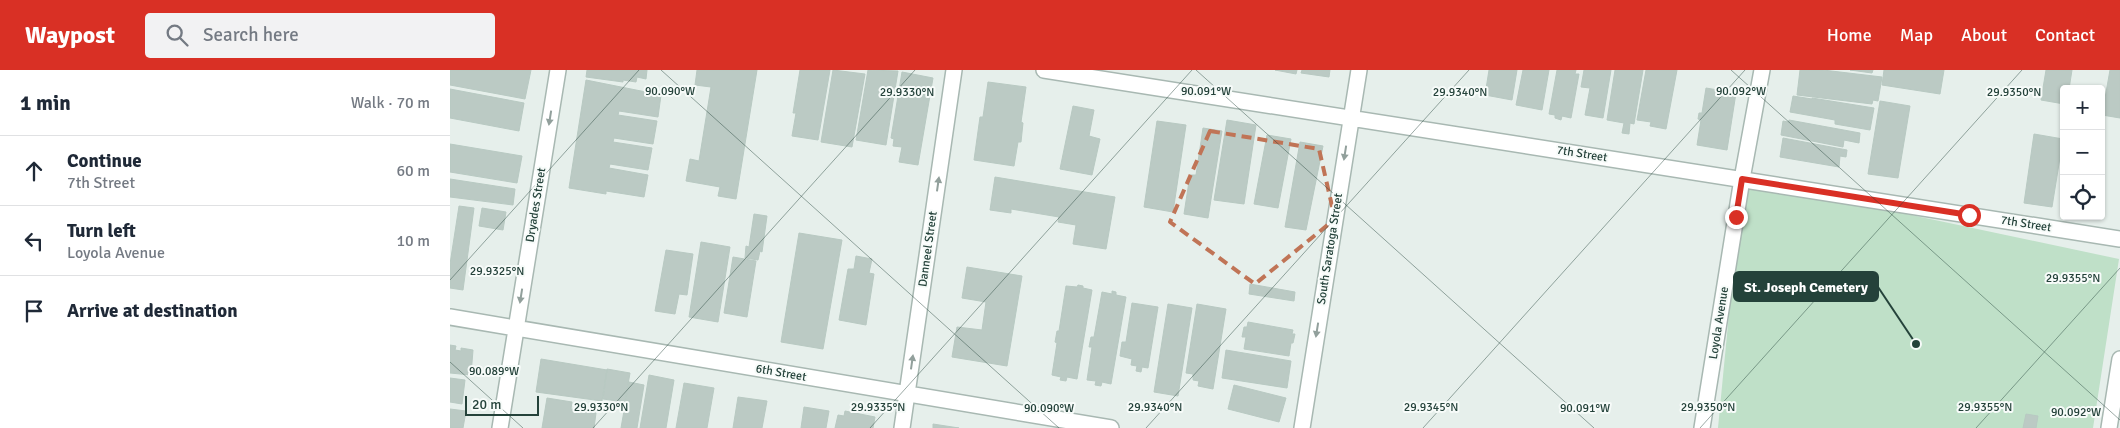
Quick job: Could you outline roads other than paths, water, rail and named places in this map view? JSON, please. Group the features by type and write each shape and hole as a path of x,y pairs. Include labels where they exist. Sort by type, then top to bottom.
{"street":[{"name":"Dryades Street","path":"500,428 558,70"},
{"name":"Danneel Street","path":"902,428 954,70"},
{"name":"7th Street","path":"1044,70 2120,239"},
{"name":"South Saratoga Street","path":"1302,428 1359,70"},
{"name":"Loyola Avenue","path":"1702,428 1742,179 1762,70"},
{"name":"6th Street","path":"450,317 1111,428"},
{"path":"2109,428 2120,359"}],"place":[{"name":"St. Joseph Cemetery","path":"1916,344"}]}
